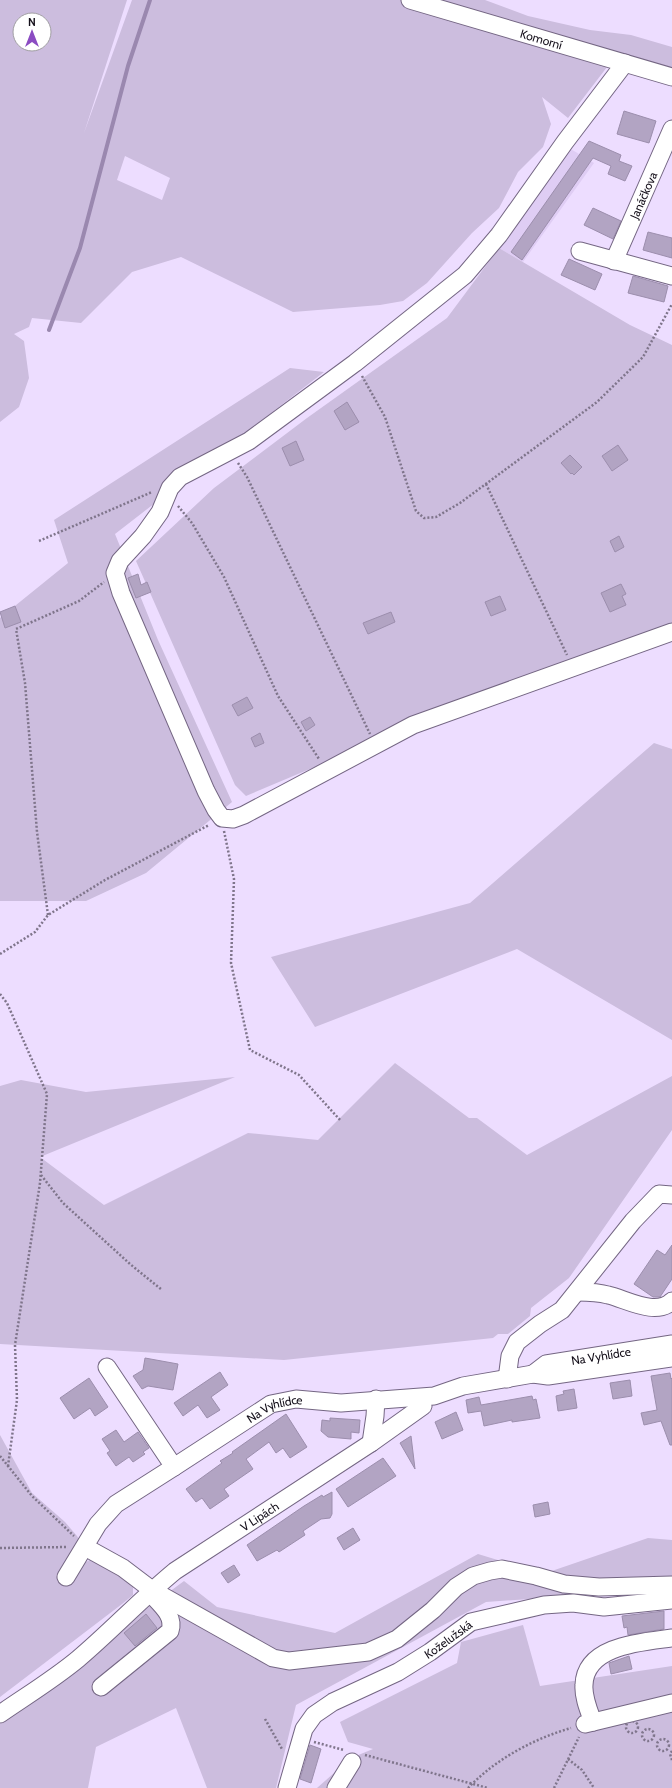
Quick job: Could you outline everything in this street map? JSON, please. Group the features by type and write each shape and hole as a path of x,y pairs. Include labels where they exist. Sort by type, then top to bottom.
{"street":[{"name":"Komorní","path":"410,0 510,31 672,77"},
{"path":"625,63 565,142 499,235 464,274 355,363 249,441 180,477 170,488 160,494 160,512 143,536 120,561 115,574 121,593 206,791 222,818 233,819 244,815 413,725 672,632"},
{"name":"Janáčkova","path":"614,261 672,129"},
{"path":"580,251 672,276"},
{"path":"507,1379 510,1356 517,1342 540,1324 562,1310 633,1221 659,1194 672,1195"},
{"path":"577,1292 606,1294 648,1308 667,1305 672,1300"},
{"name":"Na Vyhlídce","path":"533,1374 546,1364 672,1344"},
{"name":"Na Vyhlídce","path":"66,1577 98,1524 116,1504 271,1404 296,1399 341,1402 434,1396 463,1386 533,1374 548,1376 672,1358"},
{"path":"107,1367 174,1467"},
{"path":"371,1443 376,1400"},
{"name":"V Lipách","path":"0,1714 76,1661 116,1627 151,1591 175,1571 371,1443 422,1406"},
{"path":"84,1547 123,1568 151,1591 273,1658 289,1661 368,1652 397,1639 433,1610 456,1587 473,1576 490,1570 502,1569 571,1585 599,1587 672,1585"},
{"path":"101,1687 170,1631 172,1625 170,1616 151,1591"},
{"name":"Koželužská","path":"287,1788 304,1729 314,1715 333,1702 398,1672 430,1652 471,1622 544,1605 573,1603 604,1607 672,1600"},
{"path":"672,1638 626,1645 613,1649 592,1664 584,1685 589,1723 672,1703"},
{"path":"336,1788 352,1762"}],"path":[{"path":"355,363 385,416 416,511 424,518 436,517 460,503 597,402 643,357 672,304"},
{"path":"230,451 248,477 375,745"},
{"path":"486,484 573,668"},
{"path":"39,541 140,498 160,494 179,506 192,523 224,577 278,696 327,770"},
{"path":"48,915 37,832 25,683 16,629 79,601 115,574"},
{"path":"0,954 35,932 48,915 105,880 222,818 234,879 231,963 250,1050 299,1075 341,1121"},
{"path":"0,994 7,1003 47,1094 41,1175 15,1345 17,1400 8,1466"},
{"path":"41,1175 63,1203 130,1264 162,1290"},
{"path":"0,1456 32,1496 84,1547"},
{"path":"0,1548 84,1547"},
{"path":"265,1719 278,1739 292,1770"},
{"path":"554,1788 568,1759 589,1723"},
{"path":"468,1788 504,1757 554,1732 589,1723"},
{"path":"638,1729 643,1732"},
{"path":"643,1732 648,1729 652,1730 654,1733 654,1738"},
{"path":"643,1732 643,1738 646,1740 650,1741 654,1738"},
{"path":"654,1738 659,1741 663,1739 666,1740 669,1743 668,1749"},
{"path":"659,1741 657,1746 659,1749 663,1751 668,1749 672,1751 670,1756 672,1760"},
{"path":"316,1742 324,1744"},
{"path":"372,1757 488,1788"},
{"path":"568,1759 582,1770 594,1788"}],"shaded area":[{"path":"0,0 127,0 84,133 132,0 485,0 528,16 590,30 631,35 672,47 672,69 617,54 568,118 542,97 551,124 543,147 518,172 499,208 472,233 427,283 403,301 380,305 293,312 181,257 132,272 81,323 32,318 29,327 14,334 24,341 29,378 19,407 0,422","holes":["125,156 170,178 162,200 117,180"]},
{"path":"569,148 594,163 523,262 499,248"},
{"path":"499,248 630,325 672,345 672,626 437,709 317,766 246,796 235,785 136,561 214,488 307,418 447,318"},
{"path":"290,368 324,372 115,534 158,640 232,802 146,873 86,901 0,901 0,618 68,563 54,520"},
{"path":"654,743 672,749 672,1040 517,949 315,1027 271,957 470,903"},
{"path":"395,1063 469,1118 477,1118 527,1155 672,1076 672,1130 569,1278 531,1308 530,1316 508,1334 498,1334 493,1338 284,1360 0,1344 0,1086 21,1080 86,1092 235,1077 40,1157 104,1205 248,1133 318,1140"},
{"path":"0,1435 32,1493 65,1522 77,1536 80,1541 83,1564 91,1559 113,1569 133,1585 133,1595 0,1697"},
{"path":"648,1538 672,1540 672,1589 486,1602 296,1705 276,1788 207,1788 176,1708 96,1747 88,1788 0,1788 0,1724 119,1629 184,1581 217,1607 335,1633 478,1554 543,1574"},
{"path":"523,1625 540,1686 672,1666 672,1788 317,1788 351,1758 373,1749 348,1742 340,1722 457,1663 461,1642"}],"building":[{"path":"624,111 656,121 649,143 617,134"},
{"path":"589,141 621,155 619,161 632,166 625,181 608,174 611,166 593,158 522,260 511,252"},
{"path":"593,208 621,221 613,239 584,225"},
{"path":"648,232 672,238 672,258 643,250"},
{"path":"569,259 602,274 595,290 561,275"},
{"path":"633,276 668,286 664,302 628,293"},
{"path":"347,402 359,422 345,430 334,411"},
{"path":"296,441 304,460 290,466 282,448"},
{"path":"618,445 628,460 612,471 602,456"},
{"path":"570,455 582,467 574,475 572,473 571,474 561,463"},
{"path":"619,536 624,547 615,552 610,541"},
{"path":"138,574 141,585 147,582 151,592 136,598 128,578"},
{"path":"621,584 626,594 622,596 626,605 610,612 601,593"},
{"path":"500,596 506,610 491,616 485,602"},
{"path":"15,606 21,622 5,628 0,612"},
{"path":"391,612 395,622 368,634 363,623"},
{"path":"247,697 253,708 238,716 232,705"},
{"path":"310,717 315,725 306,731 301,722"},
{"path":"260,733 264,743 255,747 251,738"},
{"path":"672,1245 672,1279 660,1297 653,1297 634,1284 657,1250 665,1255"},
{"path":"145,1358 178,1364 173,1390 148,1386 142,1389 133,1376 143,1370"},
{"path":"220,1372 228,1385 211,1397 220,1410 207,1418 198,1405 183,1416 174,1403"},
{"path":"670,1373 671,1379 672,1378 672,1445 670,1445 661,1421 644,1425 641,1413 657,1410 651,1376"},
{"path":"89,1378 108,1407 95,1416 90,1408 74,1419 60,1398"},
{"path":"630,1380 632,1396 613,1399 610,1383"},
{"path":"574,1389 577,1408 558,1411 556,1396 564,1394 563,1391"},
{"path":"532,1396 533,1400 536,1399 540,1418 512,1422 512,1420 484,1426 481,1411 468,1413 466,1400 479,1397 481,1405"},
{"path":"456,1412 463,1430 442,1439 435,1422"},
{"path":"286,1414 307,1447 290,1458 283,1448 276,1453 269,1442 246,1459 253,1469 224,1489 229,1496 210,1509 202,1498 196,1502 186,1489 222,1463 220,1461 233,1453 232,1452"},
{"path":"330,1418 360,1420 359,1433 351,1432 351,1439 328,1437 321,1431 322,1420 330,1421"},
{"path":"116,1430 124,1442 138,1432 149,1448 143,1452 145,1454 133,1462 129,1457 116,1466 107,1453 110,1451 102,1439"},
{"path":"411,1436 415,1469 400,1443"},
{"path":"383,1458 396,1476 348,1507 336,1489"},
{"path":"332,1492 332,1514 330,1518 321,1519 303,1531 305,1535 279,1552 277,1550 257,1561 247,1545 304,1506 322,1495 323,1497"},
{"path":"548,1502 550,1514 535,1517 533,1505"},
{"path":"353,1528 360,1540 344,1550 337,1538"},
{"path":"234,1565 240,1575 228,1583 221,1573"},
{"path":"664,1611 664,1629 628,1635 627,1627 624,1628 622,1616"},
{"path":"146,1614 157,1628 135,1646 124,1633"},
{"path":"629,1656 632,1669 611,1674 609,1663"},
{"path":"310,1745 321,1749 311,1783 300,1779"}],"waterway":[{"path":"49,330 80,248 128,66 150,0"}]}
